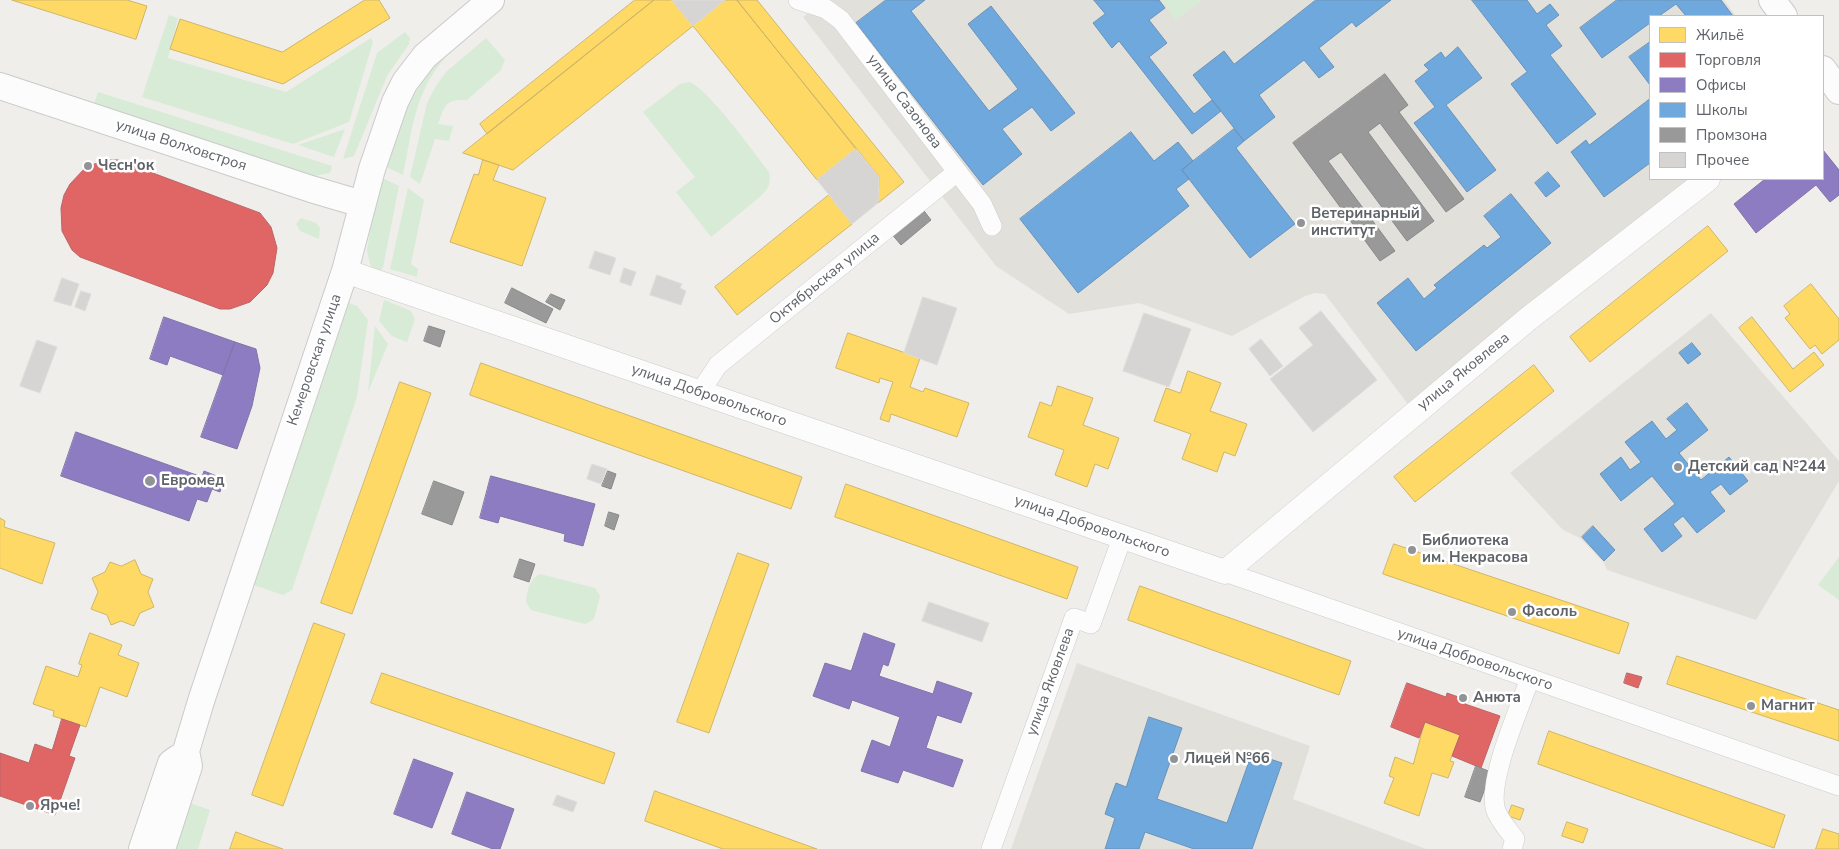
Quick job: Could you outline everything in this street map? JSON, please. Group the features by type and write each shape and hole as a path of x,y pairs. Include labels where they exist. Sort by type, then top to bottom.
{"main road":[{"name":"Кемеровская улица","path":"162,849 190,766 186,752 345,271 362,204 395,102 405,82 425,56 491,0"},
{"path":"1772,0 1783,15"},
{"name":"улица Волховстроя","path":"0,86 311,189 362,204"},
{"name":"Кемеровская улица","path":"142,849 171,763 186,752"}],"street":[{"name":"улица Сазонова","path":"798,0 826,9 841,20 982,204 992,226"},
{"name":"Октябрьская улица","path":"700,392 718,365 957,172"},
{"name":"улица Яковлева","path":"1224,572 1528,319 1707,180"},
{"name":"улица Добровольского","path":"345,271 1224,572 1839,786"},
{"name":"улица Яковлева","path":"991,849 1074,618 1091,624 1122,538"},
{"path":"1512,849 1515,839 1496,810 1494,790 1500,763 1530,678"}],"shaded area":[{"name":"Ветеринарный институт","path":"825,0 1724,0 1735,15 1649,15 1649,180 1693,180 1410,407 1325,294 1315,293 1305,296 1232,336 1139,303 1069,314 996,266 803,17"},
{"name":"Детский сад №244","path":"1711,313 1839,461 1839,481 1756,620 1607,570 1604,563 1580,538 1563,530 1510,473"},
{"name":"Лицей №66","path":"1077,663 1310,746 1293,799 1426,849 1011,849"}],"green space":[{"path":"1161,0 1203,0 1176,20"},
{"path":"169,15 178,18 168,58 286,92 371,38 373,42 349,122 293,144 142,97"},
{"path":"477,25 479,27 444,59 431,76 424,90 411,132 403,175 382,165 407,109 430,70 453,44"},
{"path":"405,32 410,38 409,44 387,76 354,156 343,159 377,53"},
{"path":"486,38 505,60 501,70 467,100 450,102 444,108 438,124 453,126 449,141 435,139 420,184 410,177 427,103 446,72"},
{"path":"689,82 719,108 769,172 770,176 769,185 761,196 711,237 676,192 695,177 643,112 680,84"},
{"path":"98,92 332,166 330,173 314,176 298,174 93,107"},
{"path":"345,129 334,157 298,145"},
{"path":"378,176 399,186 383,267 378,274 369,261 367,251"},
{"path":"408,188 424,200 411,264 418,269 417,277 390,269"},
{"path":"301,218 316,223 320,228 319,239 300,231 296,224"},
{"path":"384,300 411,311 415,319 407,342 392,336 379,321"},
{"path":"349,303 357,306 368,320 357,397 292,590 283,595 254,585"},
{"path":"375,326 388,344 368,392"},
{"path":"1839,557 1839,600 1818,585"},
{"path":"540,574 595,588 600,596 594,619 586,624 531,610 526,602 528,590 533,579"},
{"path":"184,801 210,810 198,849 168,849"}],"building: Жильё":[{"path":"12,0 127,0 147,6 136,39"},
{"path":"365,0 379,0 390,18 283,84 170,49 180,19 282,52"},
{"path":"635,0 654,0 487,134 480,124"},
{"path":"654,0 672,0 693,26 513,170 463,153"},
{"path":"725,0 737,0 856,149 817,180 693,26"},
{"path":"737,0 757,0 904,182 878,203 879,177"},
{"path":"483,160 499,165 493,180 546,198 522,266 450,242 474,174 478,175"},
{"path":"829,195 852,224 737,315 715,287"},
{"path":"1708,226 1728,251 1590,362 1570,337"},
{"path":"1811,284 1839,319 1839,340 1822,354 1815,345 1810,349 1785,318 1790,314 1784,306"},
{"path":"1752,317 1793,369 1814,352 1824,365 1790,392 1739,328"},
{"path":"848,333 920,358 910,387 923,392 925,388 969,403 957,437 891,414 889,422 880,419 893,382 880,378 879,383 836,368"},
{"path":"481,363 802,477 791,509 470,395"},
{"path":"1534,365 1554,391 1415,502 1394,477"},
{"path":"1188,371 1221,383 1210,411 1247,424 1235,456 1224,452 1217,472 1182,459 1191,434 1154,421 1166,388 1180,393"},
{"path":"400,382 431,393 352,614 321,603"},
{"path":"1058,386 1093,398 1083,425 1119,438 1108,469 1095,464 1087,487 1055,475 1064,450 1028,437 1040,402 1051,406"},
{"path":"846,484 1078,567 1067,599 835,517"},
{"path":"0,518 5,521 4,527 55,543 42,584 0,568"},
{"path":"1394,544 1629,623 1619,654 1383,574"},
{"path":"738,553 769,564 709,733 677,722"},
{"path":"135,560 141,574 153,579 148,592 154,607 140,613 134,626 121,621 111,625 107,615 91,609 98,592 92,578 105,572 110,562 121,566"},
{"path":"1140,586 1351,661 1339,695 1128,620"},
{"path":"314,623 345,634 283,806 252,795"},
{"path":"90,633 122,645 118,655 139,663 127,697 100,687 86,727 53,716 54,711 33,704 46,666 78,677 82,665 79,664"},
{"path":"1677,656 1839,710 1839,741 1667,684"},
{"path":"382,673 615,753 604,784 371,703"},
{"path":"1425,722 1460,735 1450,761 1454,762 1448,778 1432,773 1419,816 1384,803 1394,778 1389,776 1395,757 1413,764"},
{"path":"1549,731 1785,815 1774,848 1538,764"},
{"path":"655,791 817,849 723,849 645,821"},
{"path":"1512,805 1524,809 1520,820 1508,816"},
{"path":"1567,822 1588,829 1583,843 1562,836"},
{"path":"1823,829 1839,834 1839,849 1816,849"},
{"path":"236,832 260,841 283,849 230,849"}],"building: Торговля":[{"path":"107,160 118,160 260,213 271,227 277,248 273,273 267,285 250,302 230,309 220,309 80,257 72,250 62,231 61,208 64,195 70,184 86,167"},
{"path":"1627,673 1642,677 1638,688 1624,683"},
{"path":"1407,683 1446,697 1447,693 1467,700 1465,704 1500,716 1481,768 1452,756 1460,735 1425,722 1419,738 1391,727"},
{"path":"62,719 80,725 69,756 75,758 55,815 0,796 0,753 29,763 35,744 52,750"}],"building: Офисы":[{"path":"1824,151 1839,170 1839,195 1830,202 1816,185 1756,233 1734,204 1764,180 1824,180"},
{"path":"164,317 235,342 223,375 170,356 167,365 150,359"},
{"path":"235,342 256,349 260,368 252,406 237,449 201,437"},
{"path":"76,432 202,477 204,471 224,479 220,492 212,489 207,502 197,499 189,521 61,476"},
{"path":"491,476 595,504 583,546 564,541 565,534 500,516 498,523 480,518"},
{"path":"864,633 895,644 888,666 883,664 879,676 933,694 937,681 972,693 961,723 937,715 926,748 963,760 953,787 903,770 898,783 861,771 872,740 890,747 900,717 852,700 849,709 813,696 825,663 851,671"},
{"path":"414,759 453,773 432,828 394,814"},
{"path":"467,792 514,809 500,849 493,849 452,834"}],"building: Школы":[{"path":"886,0 925,0 911,11 989,111 1018,89 968,24 991,6 1075,113 1051,131 1032,107 1002,129 1022,154 983,185 856,23"},
{"path":"1094,0 1159,0 1165,8 1149,20 1167,43 1149,57 1194,114 1212,100 1221,111 1192,134 1119,41 1112,48 1093,23 1105,14"},
{"path":"1316,0 1391,0 1356,27 1352,22 1319,48 1334,67 1319,78 1304,60 1259,95 1275,117 1244,141 1193,75 1224,51 1234,64"},
{"path":"1472,0 1527,0 1537,14 1550,4 1559,15 1546,25 1562,46 1550,55 1596,114 1557,144 1511,84 1527,72"},
{"path":"1617,0 1721,0 1732,15 1685,15 1676,4 1660,15 1649,15 1649,24 1602,58 1580,28"},
{"path":"1649,43 1649,84 1629,57"},
{"path":"1458,47 1482,78 1446,105 1496,170 1467,192 1414,123 1435,107 1415,81 1429,70 1424,65 1441,52 1445,58"},
{"path":"1649,100 1649,164 1604,197 1571,152 1586,140 1589,145"},
{"path":"1234,129 1244,141 1236,148 1295,224 1250,258 1182,170"},
{"path":"1131,132 1154,161 1178,142 1193,161 1182,170 1189,179 1176,189 1189,206 1078,293 1020,219"},
{"path":"1548,172 1560,186 1546,197 1535,183"},
{"path":"1511,194 1551,243 1416,351 1377,303 1408,278 1424,299 1437,288 1434,285 1484,245 1487,248 1501,237 1484,216"},
{"path":"1692,343 1701,354 1688,364 1679,353"},
{"path":"1687,403 1708,430 1679,453 1701,480 1729,457 1748,481 1730,495 1721,484 1710,492 1725,511 1697,533 1683,516 1673,524 1682,536 1662,552 1644,529 1675,504 1652,476 1621,501 1600,474 1621,457 1630,470 1641,462 1625,442 1652,421 1666,439 1677,430 1667,419"},
{"path":"1593,526 1615,550 1604,561 1582,537"},
{"path":"1149,717 1182,728 1157,799 1227,823 1252,753 1282,763 1252,849 1194,849 1145,832 1139,849 1105,849 1115,818 1105,814 1110,799 1116,783 1126,787"}],"building: Промзона":[{"path":"1385,74 1408,105 1399,112 1464,199 1446,212 1380,123 1368,132 1434,221 1407,241 1341,152 1328,161 1395,251 1380,261 1293,143"},
{"path":"921,207 931,220 901,245 890,232"},
{"path":"512,288 553,309 546,323 505,303"},
{"path":"551,294 565,300 560,310 546,302"},
{"path":"429,326 445,331 440,347 424,341"},
{"path":"608,471 616,474 611,489 602,486"},
{"path":"434,481 464,492 452,525 422,514"},
{"path":"609,512 619,515 614,530 605,526"},
{"path":"520,559 535,564 529,582 514,577"},
{"path":"1476,766 1491,772 1480,802 1465,797"}],"building: Прочее":[{"path":"672,0 725,0 693,26"},
{"path":"856,149 879,177 878,203 852,224 817,180"},
{"path":"595,251 616,258 610,275 589,268"},
{"path":"624,268 636,272 631,286 620,282"},
{"path":"657,275 682,284 680,288 686,291 681,305 650,295"},
{"path":"62,278 79,284 71,306 54,301"},
{"path":"81,291 91,294 85,311 75,307"},
{"path":"923,297 957,308 937,365 904,353"},
{"path":"1321,311 1377,380 1313,432 1270,379 1313,345 1299,328"},
{"path":"1144,313 1191,329 1169,387 1123,371"},
{"path":"1261,339 1283,366 1270,376 1249,349"},
{"path":"37,340 57,347 40,393 20,386"},
{"path":"592,464 607,469 601,484 587,479"},
{"path":"929,602 989,623 982,642 922,621"},
{"path":"557,795 577,802 573,812 553,805"}],"place":[{"name":"Чесн'ок","path":"88,166"},
{"name":"Ветеринарный институт","path":"1301,223"},
{"name":"Детский сад №244","path":"1678,467"},
{"name":"Евромед","path":"150,481"},
{"name":"Библиотека им. Некрасова","path":"1412,550"},
{"name":"Фасоль","path":"1512,612"},
{"name":"Анюта","path":"1463,698"},
{"name":"Магнит","path":"1751,706"},
{"name":"Лицей №66","path":"1174,759"},
{"name":"Ярче!","path":"30,806"}]}
